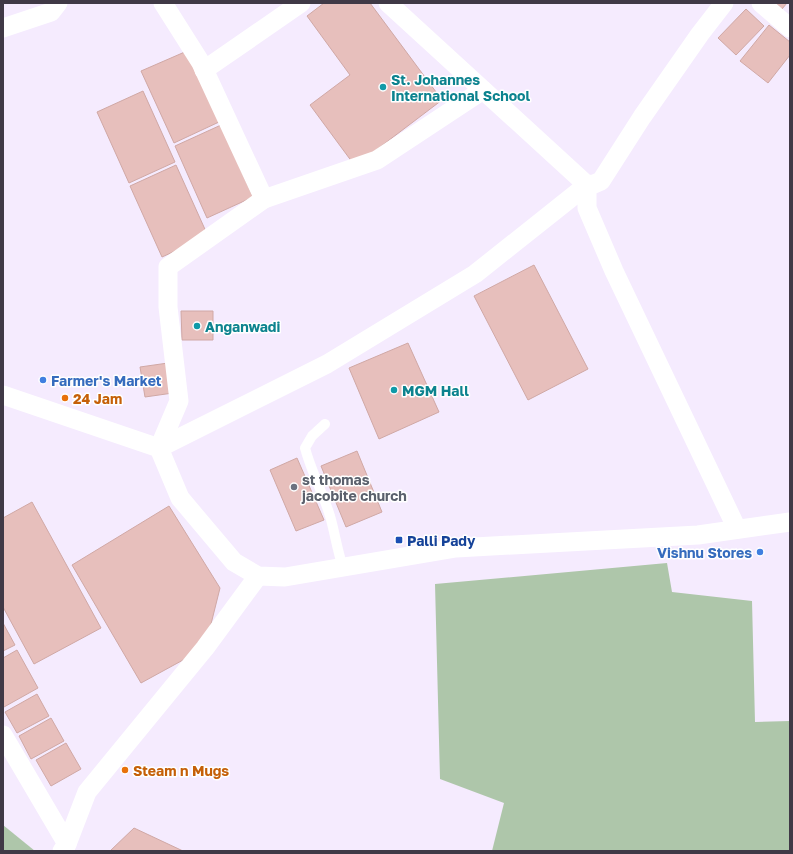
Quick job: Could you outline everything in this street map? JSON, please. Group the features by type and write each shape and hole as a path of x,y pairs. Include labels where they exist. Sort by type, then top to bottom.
{"street":[{"path":"3,28 51,12 58,3"},
{"path":"163,3 204,70 264,199"},
{"path":"204,70 301,3"},
{"path":"388,3 587,185 587,208 596,232 737,529"},
{"path":"3,395 159,448 326,364 475,274 587,185 601,181 646,110 724,3"},
{"path":"761,3 790,28"},
{"path":"483,90 376,160 264,199 168,267 168,307 179,401 159,448 180,498 234,562 258,576 286,578 456,548 698,535 790,522"},
{"path":"66,849 87,792 205,648 258,576"},
{"path":"3,734 66,849"}],"lane":[{"path":"325,424 312,436 305,448 309,463 330,515 338,553 343,567"}],"green space":[{"path":"667,563 672,592 752,601 755,722 790,721 790,851 492,851 504,803 440,779 435,584"},
{"path":"3,825 35,851 3,851"}],"building":[{"name":"St. Johannes International School","path":"324,3 370,3 442,100 355,166 310,105 350,75 307,16"},
{"path":"775,3 787,3 782,9"},
{"path":"746,9 764,26 736,55 718,38"},
{"path":"769,25 790,42 790,55 768,83 740,61"},
{"path":"187,51 219,122 174,143 141,71"},
{"path":"143,91 175,162 129,183 97,112"},
{"path":"221,125 253,197 207,218 175,146"},
{"path":"176,165 208,236 162,257 130,186"},
{"path":"534,265 588,369 528,400 474,296"},
{"name":"Anganwadi","path":"181,311 213,311 213,340 182,340"},
{"name":"MGM Hall","path":"408,343 439,412 379,439 349,368"},
{"path":"168,363 173,393 145,397 140,367"},
{"path":"357,451 382,512 346,527 321,466"},
{"path":"297,458 324,520 296,531 270,470"},
{"path":"32,502 101,628 34,664 3,607 3,518"},
{"path":"169,506 220,588 205,648 141,683 72,565"},
{"path":"3,623 15,645 3,651"},
{"path":"17,650 38,688 4,707 3,658"},
{"path":"37,694 49,716 17,733 5,712"},
{"path":"51,718 64,741 31,759 19,736"},
{"path":"66,743 81,769 51,786 36,760"},
{"path":"134,828 183,851 110,851"}],"place":[{"name":"St. Johannes International School","path":"383,87"},
{"name":"Anganwadi","path":"197,326"},
{"name":"Farmer's Market","path":"43,380"},
{"name":"MGM Hall","path":"394,390"},
{"name":"24 Jam","path":"65,398"},
{"name":"st thomas jacobite church","path":"294,487"},
{"name":"Palli Pady","path":"399,540"},
{"name":"Vishnu Stores","path":"760,552"},
{"name":"Steam n Mugs","path":"125,770"}]}
